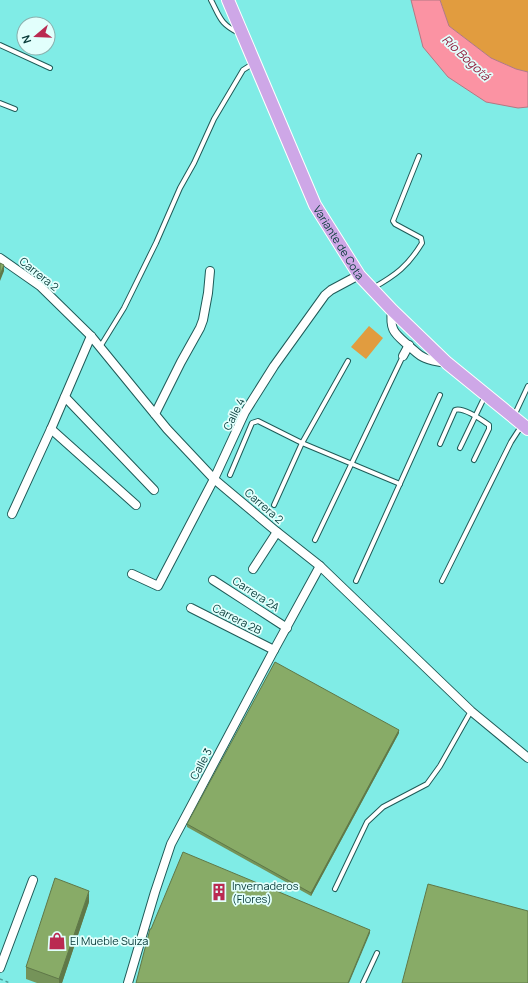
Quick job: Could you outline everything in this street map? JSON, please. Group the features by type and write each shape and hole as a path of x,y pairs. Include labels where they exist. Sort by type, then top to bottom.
{"main road":[{"name":"Variante de Cota","path":"228,0 315,205 359,275 392,310 447,363 526,426"}],"street":[{"name":"Carrera 2","path":"0,258 40,286 91,336 155,414 214,479 320,566 471,711 528,758"},
{"path":"155,414 200,328 208,293 210,271"},
{"name":"Calle 4","path":"132,574 158,586 214,479 245,412 274,366 325,295 331,290 359,275"},
{"path":"392,310 390,321 398,337 426,359 447,363"},
{"path":"12,514 91,336"},
{"path":"403,356 409,345"},
{"path":"65,397 154,490"},
{"path":"51,429 136,505"},
{"path":"253,569 277,532"},
{"name":"Calle 3","path":"128,983 171,844 320,566"},
{"name":"Carrera 2A","path":"213,580 287,628"},
{"name":"Carrera 2B","path":"191,608 274,650"},
{"path":"0,968 33,880"}],"lane":[{"path":"211,0 222,22 229,28 243,35"},
{"path":"0,45 50,68"},
{"path":"100,347 124,308 214,119 243,70 254,62"},
{"path":"0,103 15,109"},
{"path":"372,289 403,268 414,257 422,243 421,238 393,222 419,156"},
{"path":"315,540 403,356"},
{"path":"274,505 302,443 348,361"},
{"path":"513,416 528,386"},
{"path":"460,448 487,394"},
{"path":"356,581 440,395"},
{"path":"440,444 455,410 460,409 475,416 489,425 489,429 474,460"},
{"path":"230,475 252,423 258,421 302,443 400,484"},
{"path":"442,581 511,442 526,426"},
{"path":"335,889 367,822 383,807 427,784 440,766 471,711"},
{"path":"363,983 377,953"}],"path":[{"path":"0,979 10,983"}],"shaded area":[{"path":"440,0 528,0 528,72 516,69 491,58 449,26"},
{"path":"369,326 383,338 366,359 351,347"}],"water":[{"name":"Río Bogotá","path":"411,0 440,0 449,26 491,58 516,69 528,72 528,107 518,108 486,102 448,77 423,47"}],"building":[{"path":"0,263 4,265 0,275"},
{"path":"275,662 399,730 311,893 187,824"},
{"name":"Invernaderos (Flores)","path":"183,852 370,930 348,983 136,983 150,929"},
{"name":"El Mueble Suiza","path":"55,878 89,891 59,979 26,967"},
{"path":"428,884 528,911 528,983 402,983"}],"place":[{"name":"Invernaderos (Flores)","path":"219,892"},
{"name":"El Mueble Suiza","path":"57,941"}]}
